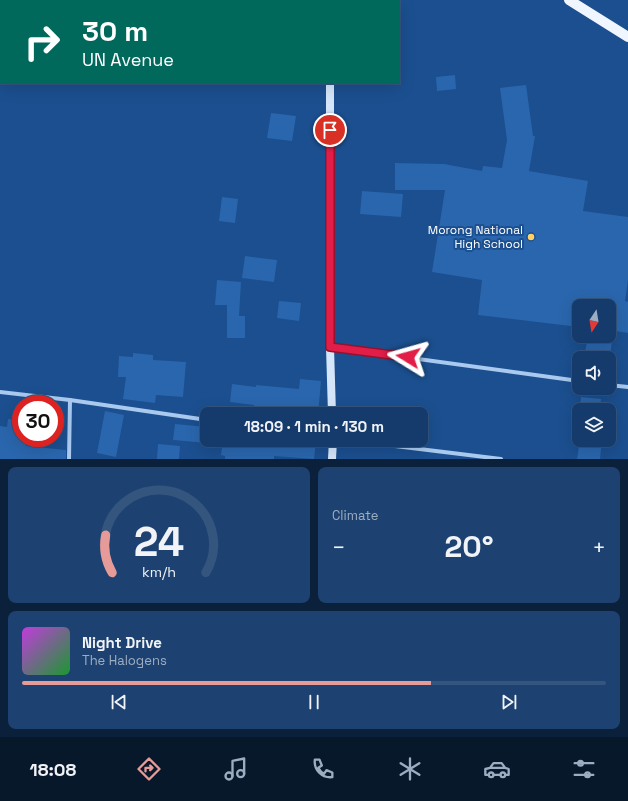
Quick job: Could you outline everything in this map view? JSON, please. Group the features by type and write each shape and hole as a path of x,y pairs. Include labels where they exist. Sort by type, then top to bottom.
{"main road":[{"path":"570,0 628,38"},
{"path":"330,84 330,347 332,407"},
{"path":"332,459 333,447"}],"street":[{"path":"330,347 572,380"},
{"path":"616,386 628,387"},
{"path":"0,392 70,400 200,419"},
{"path":"69,459 70,400"},
{"path":"403,447 501,459"}],"building":[{"path":"455,75 456,89 437,91 436,77"},
{"name":"Morong National High School","path":"526,85 533,136 535,136 529,171 588,181 583,211 628,217 628,280 625,301 628,302 628,333 616,331 616,299 572,299 572,326 478,315 482,280 432,272 445,190 395,190 395,163 444,164 482,171 483,166 502,168 507,140 500,88"},
{"path":"271,113 296,116 292,141 267,138"},
{"path":"362,191 403,194 401,217 360,214"},
{"path":"222,197 238,199 235,223 219,221"},
{"path":"245,256 277,260 274,282 242,278"},
{"path":"217,280 241,282 239,316 245,316 245,338 227,338 227,305 215,305"},
{"path":"279,301 301,303 299,321 277,318"},
{"path":"587,343 612,343 611,351 585,351"},
{"path":"133,353 153,355 153,360 186,362 183,397 156,395 155,403 123,399 126,377 118,377 119,356 133,357"},
{"path":"300,379 321,381 319,407 254,407 254,405 230,402 232,384 256,387 256,385 299,389"},
{"path":"581,397 601,399 601,403 581,403"},
{"path":"105,411 124,415 116,457 97,453"},
{"path":"8,419 12,419 12,447 36,447 66,450 66,459 0,459 0,426 7,427"},
{"path":"175,424 200,426 200,442 173,440"},
{"path":"158,444 180,446 179,459 157,459"},
{"path":"222,447 315,447 314,459 274,456 274,459 225,459 225,456 221,455"},
{"path":"579,447 601,447 600,459 577,459"}],"place":[{"name":"Morong National High School","path":"531,237"}],"route":[{"path":"330,130 330,347 408,357"}]}
